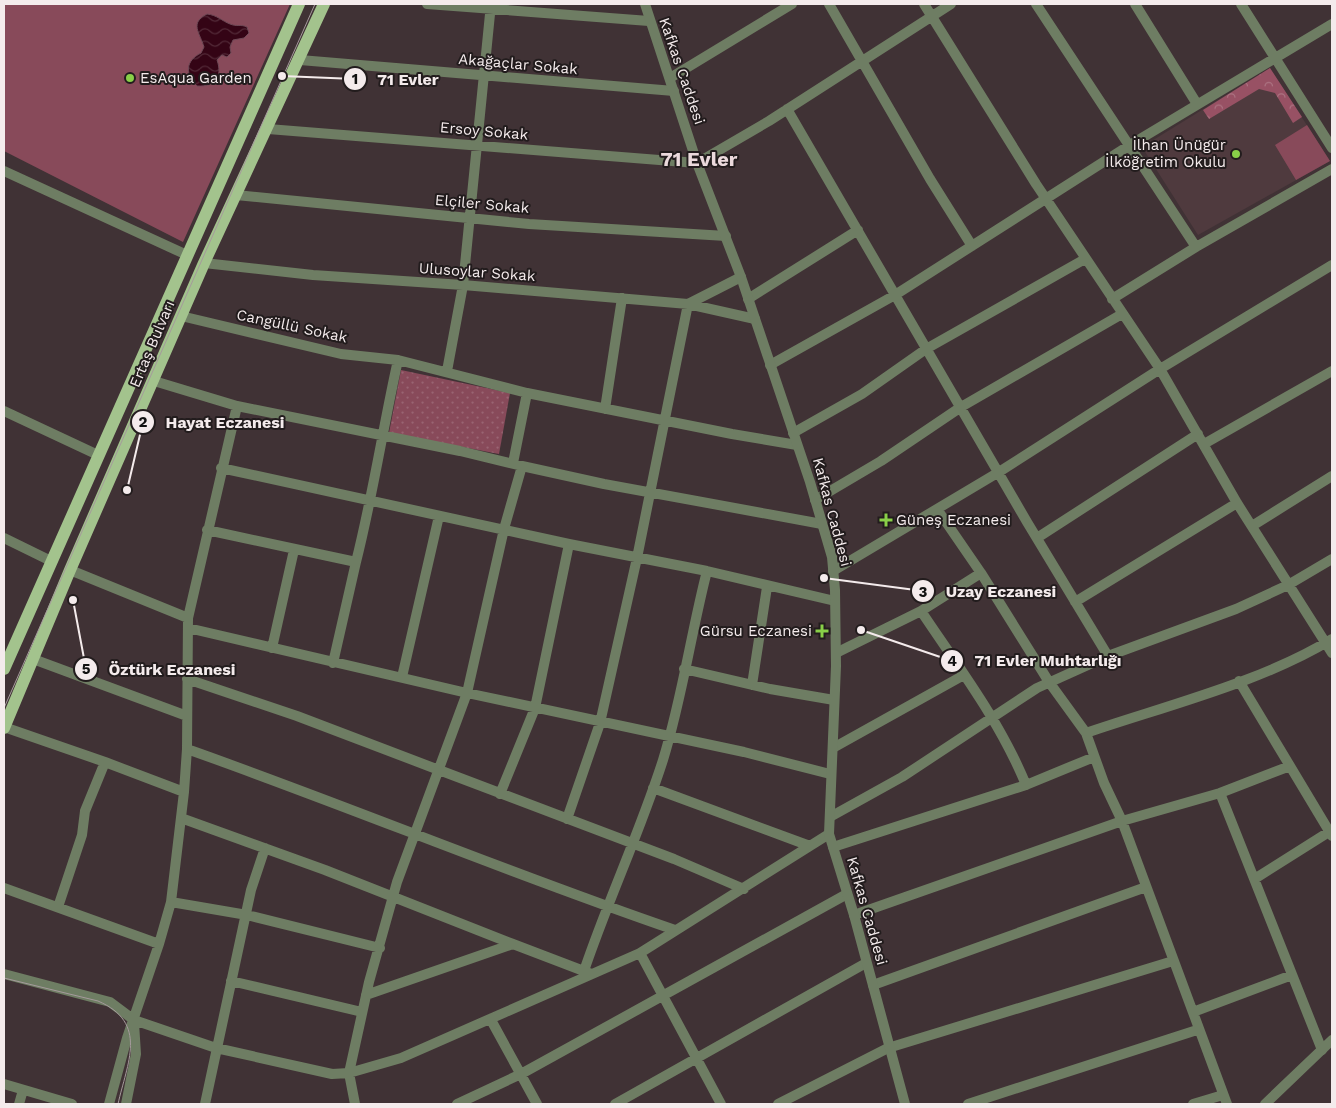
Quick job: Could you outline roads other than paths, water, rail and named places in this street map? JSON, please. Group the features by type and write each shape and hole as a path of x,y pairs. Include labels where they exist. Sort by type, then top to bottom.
{"main road":[{"name":"Ertaş Bulvarı","path":"4,669 299,4"},
{"name":"Ertaş Bulvarı","path":"4,728 70,570 154,381 204,262 268,129 324,4"}],"street":[{"path":"427,4 491,7 649,21"},
{"name":"Kafkas Caddesi","path":"645,4 697,163 741,277 822,524 833,571 836,601 836,653 829,834 854,915 888,1048 905,1104"},
{"path":"670,78 792,4"},
{"path":"829,4 861,62 972,246"},
{"path":"924,4 1046,200 1160,370 1237,503 1288,585 1329,641 1332,653"},
{"path":"697,163 787,109 951,4"},
{"path":"1036,4 1196,247"},
{"path":"1135,4 1197,104"},
{"path":"1241,4 1332,148"},
{"path":"447,371 463,285 491,7"},
{"path":"770,366 895,295 1130,145 1332,24"},
{"name":"Akağaçlar Sokak","path":"300,60 674,91"},
{"path":"787,109 926,349 1108,656"},
{"name":"Ersoy Sokak","path":"268,129 697,163"},
{"path":"1112,299 1196,247 1332,169"},
{"path":"4,171 188,255"},
{"name":"Elçiler Sokak","path":"236,195 469,218 726,236"},
{"path":"748,299 858,230"},
{"path":"793,433 862,394 926,349 1085,259"},
{"name":"Ulusoylar Sokak","path":"204,262 313,275 463,285 688,304 754,319"},
{"path":"833,571 999,472 1160,370 1332,265"},
{"path":"567,819 600,723 637,558 663,420 688,304 741,277"},
{"path":"605,409 622,298"},
{"path":"815,500 881,461 961,407 1122,314"},
{"name":"Cangüllü Sokak","path":"181,316 342,354 398,360 528,393 797,445"},
{"path":"333,663 372,502 381,435 398,360"},
{"path":"1204,444 1332,371"},
{"path":"154,381 237,406 650,491 822,524"},
{"path":"355,1104 349,1072 366,995 392,898 466,693 489,602 518,464 528,393"},
{"path":"109,1104 171,902 182,818 187,749 188,623 221,468 237,406"},
{"path":"4,410 98,455"},
{"path":"1037,538 1198,434"},
{"path":"221,468 569,544 707,571 768,587 836,601"},
{"path":"1252,526 1332,476"},
{"path":"1075,602 1237,503"},
{"path":"937,509 981,573 1048,682 1086,732 1094,757 1122,822 1225,1100 1193,1104"},
{"path":"402,677 439,516"},
{"path":"207,530 356,562"},
{"path":"4,538 51,561"},
{"path":"500,794 535,708 569,544"},
{"path":"272,648 294,550"},
{"path":"830,817 902,777 1048,682 1108,656 1236,609 1288,585 1332,559"},
{"path":"70,570 188,623 272,648 600,723 669,736 830,774"},
{"path":"588,973 606,907 654,788 669,736 707,571"},
{"path":"836,653 921,611 981,573"},
{"path":"752,685 768,587"},
{"path":"921,611 993,716 1013,754 1026,785"},
{"path":"1086,732 1239,681 1291,661 1329,641"},
{"path":"33,659 187,716"},
{"path":"684,669 752,685 834,700"},
{"path":"833,748 964,674"},
{"path":"187,679 296,716 632,844 744,889"},
{"path":"1239,681 1331,833 1256,878"},
{"path":"4,728 105,762 184,792"},
{"path":"187,749 310,793 606,907 675,930"},
{"path":"833,847 1026,785 1094,757"},
{"path":"58,907 82,835 86,811 105,762"},
{"path":"854,915 1122,822 1220,793 1290,766"},
{"path":"654,788 810,846"},
{"path":"1220,793 1256,878 1292,975 1329,1046 1265,1104"},
{"path":"182,818 265,848 588,973"},
{"path":"4,974 110,1002 134,1020 216,1048 332,1074 349,1072 401,1058 491,1020 588,973 640,953 829,834"},
{"path":"204,1104 251,890 265,848"},
{"path":"873,985 1146,887"},
{"path":"4,888 159,944"},
{"path":"456,1104 520,1074 848,894"},
{"path":"171,902 247,915 380,948"},
{"path":"366,995 513,944"},
{"path":"640,953 721,1104"},
{"path":"778,1104 888,1048 1173,961"},
{"path":"615,1104 866,963"},
{"path":"1193,1012 1292,975"},
{"path":"231,981 362,1012"},
{"path":"126,1104 136,1054 134,1020"},
{"path":"491,1020 537,1104"},
{"path":"968,1104 1198,1030"},
{"path":"4,1084 72,1104"},
{"path":"19,1104 23,1090"}],"water":[{"path":"207,14 232,25 247,27 249,33 244,38 233,40 230,47 231,53 227,57 222,55 217,60 219,71 216,80 209,85 197,86 190,77 188,68 192,60 201,53 204,47 197,25 198,21"}],"tram line":[{"path":"4,708 315,4"},
{"path":"4,978 98,1001 114,1010 124,1021 129,1032 129,1059 118,1104"}],"place":[{"name":"71 Evler","path":"282,76"},
{"name":"EsAqua Garden","path":"130,78"},
{"name":"İlhan Ünügür İlköğretim Okulu","path":"1236,154"},
{"name":"Hayat Eczanesi","path":"127,490"},
{"name":"Güneş Eczanesi","path":"886,520"},
{"name":"Uzay Eczanesi","path":"824,578"},
{"name":"Öztürk Eczanesi","path":"73,600"},
{"name":"71 Evler Muhtarlığı","path":"861,630"},
{"name":"Gürsu Eczanesi","path":"822,631"}],"district":[{"name":"71 Evler","path":"699,159"}]}
